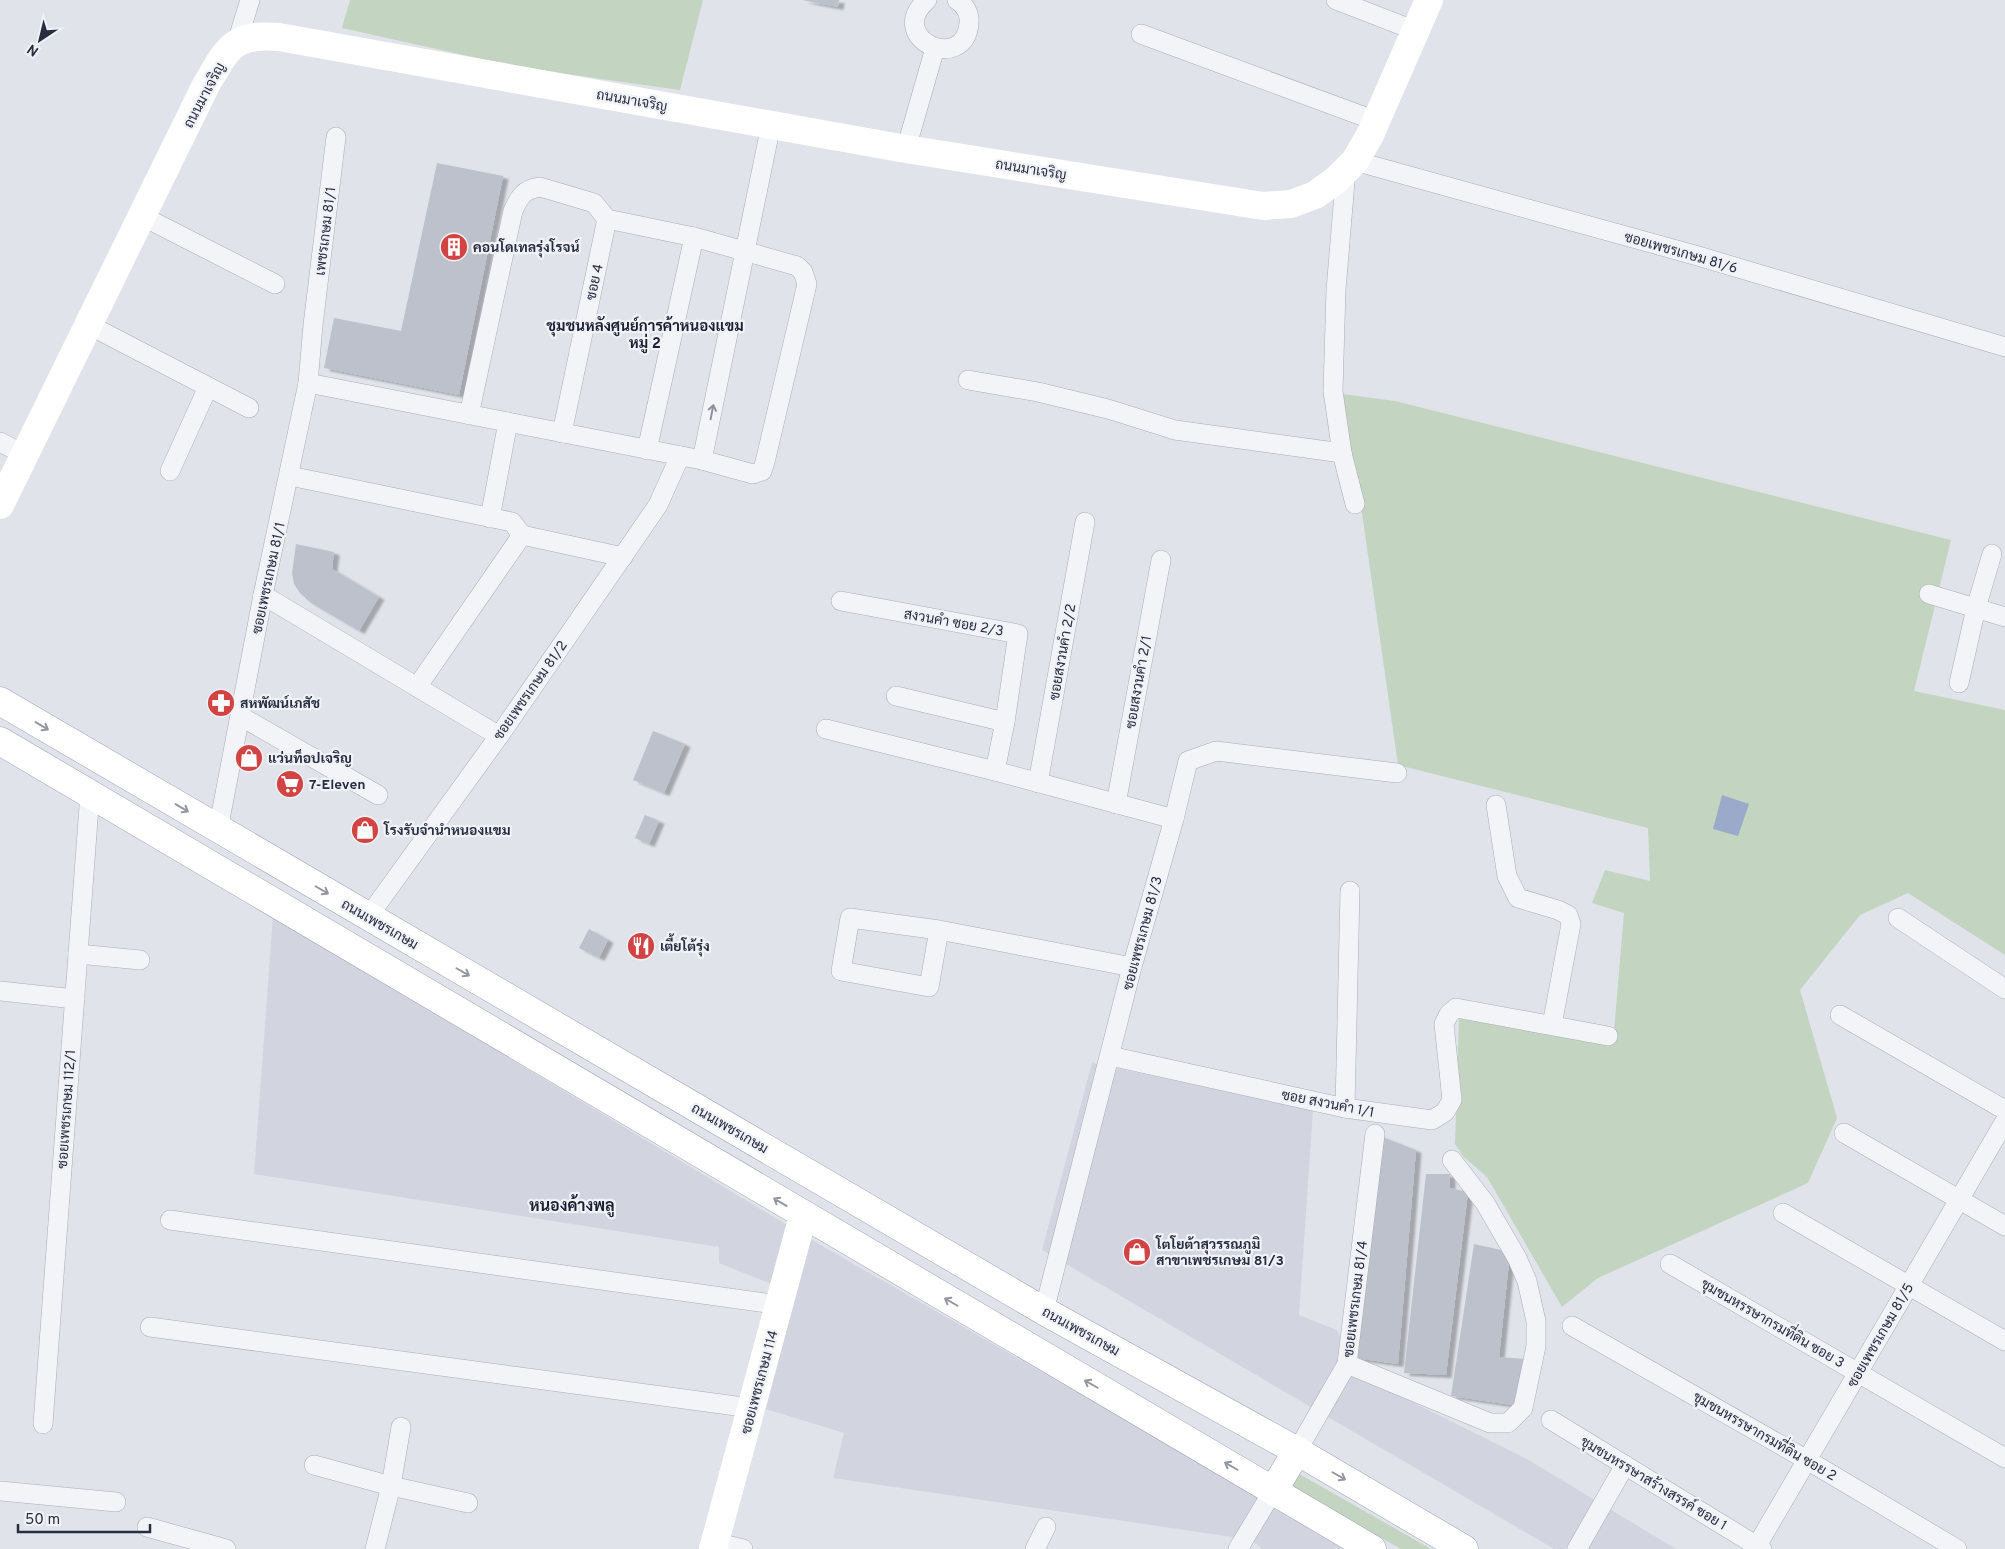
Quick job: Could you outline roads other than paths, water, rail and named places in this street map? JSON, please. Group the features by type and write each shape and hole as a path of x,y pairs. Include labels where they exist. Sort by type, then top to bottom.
{"main road":[{"name":"ถนนมาเจริญ","path":"0,505 206,85 219,63 237,42 257,35 279,37 906,149 1263,206 1291,204 1315,195 1350,165 1376,121 1429,0"},
{"name":"ถนนเพชรเกษม","path":"0,701 1044,1311 1296,1451 1464,1549"},
{"path":"0,741 1372,1549"},
{"name":"ซอยเพชรเกษม 114","path":"714,1546 804,1216"},
{"path":"1273,1491 1296,1451"}],"street":[{"path":"237,42 250,0"},
{"path":"927,0 917,13 915,21 920,38 935,48 952,47 960,43 965,36 969,19 961,1"},
{"path":"1336,0 1416,31"},
{"path":"1141,34 1376,121"},
{"path":"906,149 935,48"},
{"path":"702,460 771,125"},
{"name":"เพชรเกษม 81/1","path":"312,325 336,138"},
{"path":"1350,165 1336,290 1333,391 1342,453 1355,504"},
{"name":"ซอยเพชรเกษม 81/6","path":"1350,165 1698,256 2005,347"},
{"path":"308,383 702,460 754,474 762,471 807,284 803,272 797,266 745,250 608,219 594,203 540,187 523,192 513,211 469,414"},
{"path":"142,216 275,284"},
{"name":"ซอย 4","path":"562,433 608,219"},
{"path":"647,450 694,237"},
{"path":"89,325 249,408"},
{"name":"ซอยเพชรเกษม 81/1","path":"218,830 308,383 312,325"},
{"path":"968,380 1038,392 1108,409 1175,430 1342,453"},
{"path":"170,471 208,387"},
{"path":"490,518 508,422"},
{"path":"0,442 25,455"},
{"name":"ซอยเพชรเกษม 81/2","path":"368,917 623,557 658,505 680,456"},
{"path":"290,476 512,522 522,535 623,557"},
{"name":"ซอยสงวนคำ 2/2","path":"1038,782 1085,522"},
{"path":"417,687 522,535"},
{"path":"1959,683 1976,608 1992,554"},
{"name":"ซอยสงวนคำ 2/1","path":"1116,804 1160,560"},
{"path":"1928,594 2005,617"},
{"path":"264,595 498,736"},
{"name":"สงวนคำ ซอย 2/3","path":"841,601 1018,634 1005,722 995,771"},
{"path":"896,696 1005,722"},
{"path":"240,716 378,795"},
{"path":"826,729 1038,782 1174,819"},
{"name":"ซอยเพชรเกษม 81/3","path":"1044,1311 1132,967 1174,819 1188,761 1216,751 1397,773"},
{"name":"ซอยเพชรเกษม 112/1","path":"43,1424 90,793"},
{"path":"1496,805 1507,876 1518,898 1558,910 1568,915 1571,924 1552,1026 1608,1036"},
{"path":"1345,1108 1350,892"},
{"path":"939,930 929,987 841,971 850,918 939,930 1132,967"},
{"path":"1898,918 2005,989"},
{"path":"78,954 140,960"},
{"path":"0,992 75,999"},
{"name":"ซอย สงวนคำ 1/1","path":"1110,1056 1345,1108 1432,1120 1445,1112 1452,1100 1444,1024 1449,1014 1456,1008 1552,1026"},
{"path":"1840,1015 2005,1110"},
{"name":"ซอยเพชรเกษม 81/5","path":"1758,1548 1807,1460 2005,1121"},
{"path":"1844,1133 2005,1226"},
{"name":"ซอยเพชรเกษม 81/4","path":"1296,1451 1347,1364 1375,1134"},
{"path":"1347,1364 1490,1423 1508,1423 1523,1408 1536,1346 1536,1322 1527,1281 1517,1258 1485,1203 1452,1160"},
{"path":"1783,1213 2005,1341"},
{"path":"170,1220 780,1305"},
{"name":"ชุมชนหรรษากรมที่ดิน ซอย 3","path":"1670,1264 2005,1458"},
{"name":"ชุมชนหรรษากรมที่ดิน ซอย 2","path":"1572,1326 1807,1460 1957,1549"},
{"path":"150,1327 752,1408"},
{"name":"ชุมชนหรรษาสร้างสรรค์ ซอย 1","path":"1551,1420 1758,1548"},
{"path":"375,1549 391,1486 401,1427"},
{"path":"314,1465 391,1486 468,1503"},
{"path":"1577,1549 1625,1465"},
{"path":"0,1490 116,1502"},
{"path":"1238,1549 1273,1491"},
{"path":"147,1527 226,1549"},
{"path":"1035,1549 1046,1527"},
{"path":"714,1546 743,1549"}],"water":[{"path":"1722,795 1749,804 1738,836 1713,829"}],"place":[{"name":"คอนโดเทลรุ่งโรจน์","path":"454,247"},
{"name":"สหพัฒน์เภสัช","path":"221,703"},
{"name":"แว่นท็อปเจริญ","path":"249,758"},
{"name":"7-Eleven","path":"290,784"},
{"name":"โรงรับจำนำหนองแขม","path":"365,830"},
{"name":"เตี้ยโต้รุ่ง","path":"641,946"},
{"name":"โตโยต้าสุวรรณภูมิ สาขาเพชรเกษม 81/3","path":"1137,1252"}],"district":[{"name":"ชุมชนหลังศูนย์การค้าหนองแขม หมู่ 2","path":"645,334"},
{"name":"หนองค้างพลู","path":"572,1205"}]}
